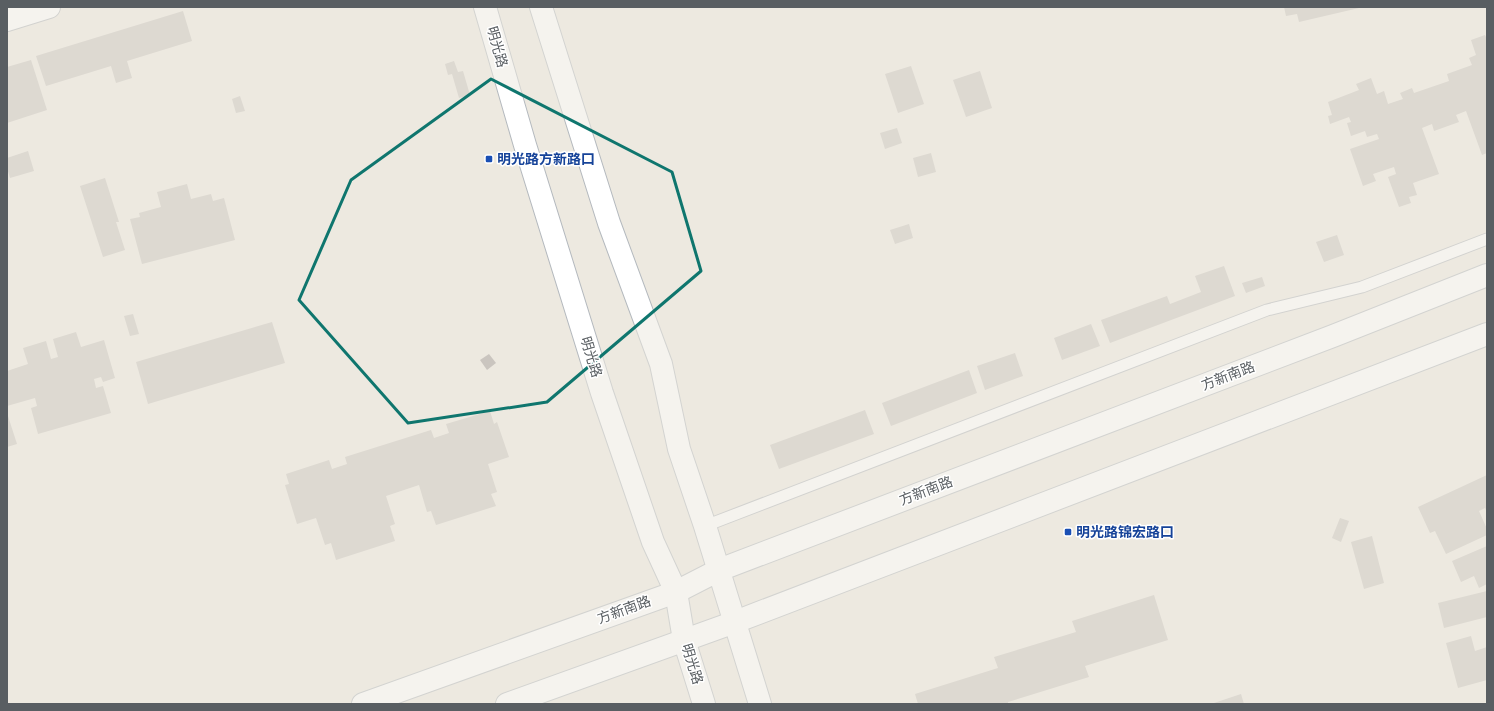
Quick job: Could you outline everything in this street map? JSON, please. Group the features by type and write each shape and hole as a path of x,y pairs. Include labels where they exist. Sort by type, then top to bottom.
{"main road":[{"path":"7,20 49,7"},
{"name":"明光路","path":"485,7 525,145 602,393 653,542 676,592 684,640 704,704"},
{"path":"541,7 609,223 660,364 679,449 719,570 760,704"},
{"name":"方新南路","path":"363,704 676,592 719,570 1332,336 1487,275"},
{"path":"507,704 734,622 1487,334"}],"lane":[{"path":"705,526 1267,310 1362,287 1487,239"}],"highlighted area":[{"path":"491,79 672,172 701,271 547,402 408,423 299,300 351,180"}],"building":[{"path":"1284,7 1359,8 1299,22 1297,14 1286,16"},
{"path":"183,11 192,41 127,61 132,78 116,83 111,66 46,86 36,56"},
{"path":"1485,35 1487,39 1487,153 1482,155 1466,111 1456,115 1459,122 1434,131 1432,124 1422,128 1439,174 1413,183 1417,195 1409,197 1411,203 1399,207 1388,177 1396,174 1394,167 1373,174 1376,181 1363,186 1350,149 1379,139 1377,134 1367,137 1365,131 1351,136 1347,123 1351,122 1349,117 1330,124 1328,116 1332,115 1328,102 1359,90 1356,84 1371,78 1377,94 1384,91 1388,104 1403,99 1400,93 1412,88 1414,93 1449,81 1447,74 1472,65 1469,58 1476,55 1471,40"},
{"path":"31,60 47,110 7,123 7,67"},
{"path":"454,61 458,72 463,71 470,95 459,98 452,74 448,75 445,64"},
{"path":"911,66 924,104 898,113 885,74"},
{"path":"980,71 992,108 966,117 953,80"},
{"path":"240,96 245,111 236,113 232,99"},
{"path":"897,128 902,143 885,149 880,133"},
{"path":"28,151 34,171 10,178 7,168 7,158"},
{"path":"931,153 936,172 918,177 913,158"},
{"path":"105,178 119,222 116,222 125,250 103,257 80,186"},
{"path":"187,184 191,199 211,194 213,201 224,198 235,240 142,264 130,219 140,217 139,213 161,207 157,192"},
{"path":"909,224 913,238 895,244 890,230"},
{"path":"1337,235 1344,255 1324,262 1316,242"},
{"path":"1224,266 1235,296 1110,343 1101,320 1167,296 1170,304 1201,292 1195,276"},
{"path":"1262,277 1265,286 1246,293 1242,283"},
{"path":"133,314 139,334 130,336 124,316"},
{"path":"272,322 285,363 148,404 136,362"},
{"path":"1091,324 1100,346 1062,360 1054,338"},
{"path":"76,332 81,347 104,340 115,378 103,382 101,377 94,379 96,388 103,386 111,413 38,434 31,408 37,406 35,398 7,406 7,371 28,364 23,348 46,341 51,359 58,357 53,339"},
{"path":"1015,353 1023,376 985,390 977,366"},
{"path":"489,354 496,363 487,370 480,360"},
{"path":"969,370 977,393 891,426 882,403"},
{"path":"865,410 874,434 779,469 770,445"},
{"path":"490,411 494,424 497,422 509,457 488,464 497,492 491,494 496,506 436,525 431,511 427,512 419,485 386,496 395,524 390,526 395,541 336,560 331,543 325,545 316,518 297,524 285,485 289,484 286,474 329,460 332,469 347,464 345,457 431,430 434,438 449,433 446,424"},
{"path":"7,413 17,444 7,447"},
{"path":"1487,475 1487,512 1485,508 1479,511 1487,529 1487,535 1446,554 1435,531 1430,533 1418,507"},
{"path":"1340,518 1349,521 1341,542 1332,538"},
{"path":"1372,536 1384,583 1364,589 1351,542"},
{"path":"1487,546 1487,584 1479,588 1474,576 1461,582 1452,561"},
{"path":"1487,591 1487,617 1444,628 1438,603"},
{"path":"1154,595 1168,640 1085,666 1089,677 1008,702 1008,704 918,704 915,694 998,668 994,657 1076,632 1072,621"},
{"path":"1471,636 1475,651 1487,647 1487,680 1458,688 1446,643"},
{"path":"1241,694 1244,704 1211,704"}],"place":[{"name":"明光路方新路口","path":"489,159"},
{"name":"明光路锦宏路口","path":"1068,532"}]}
